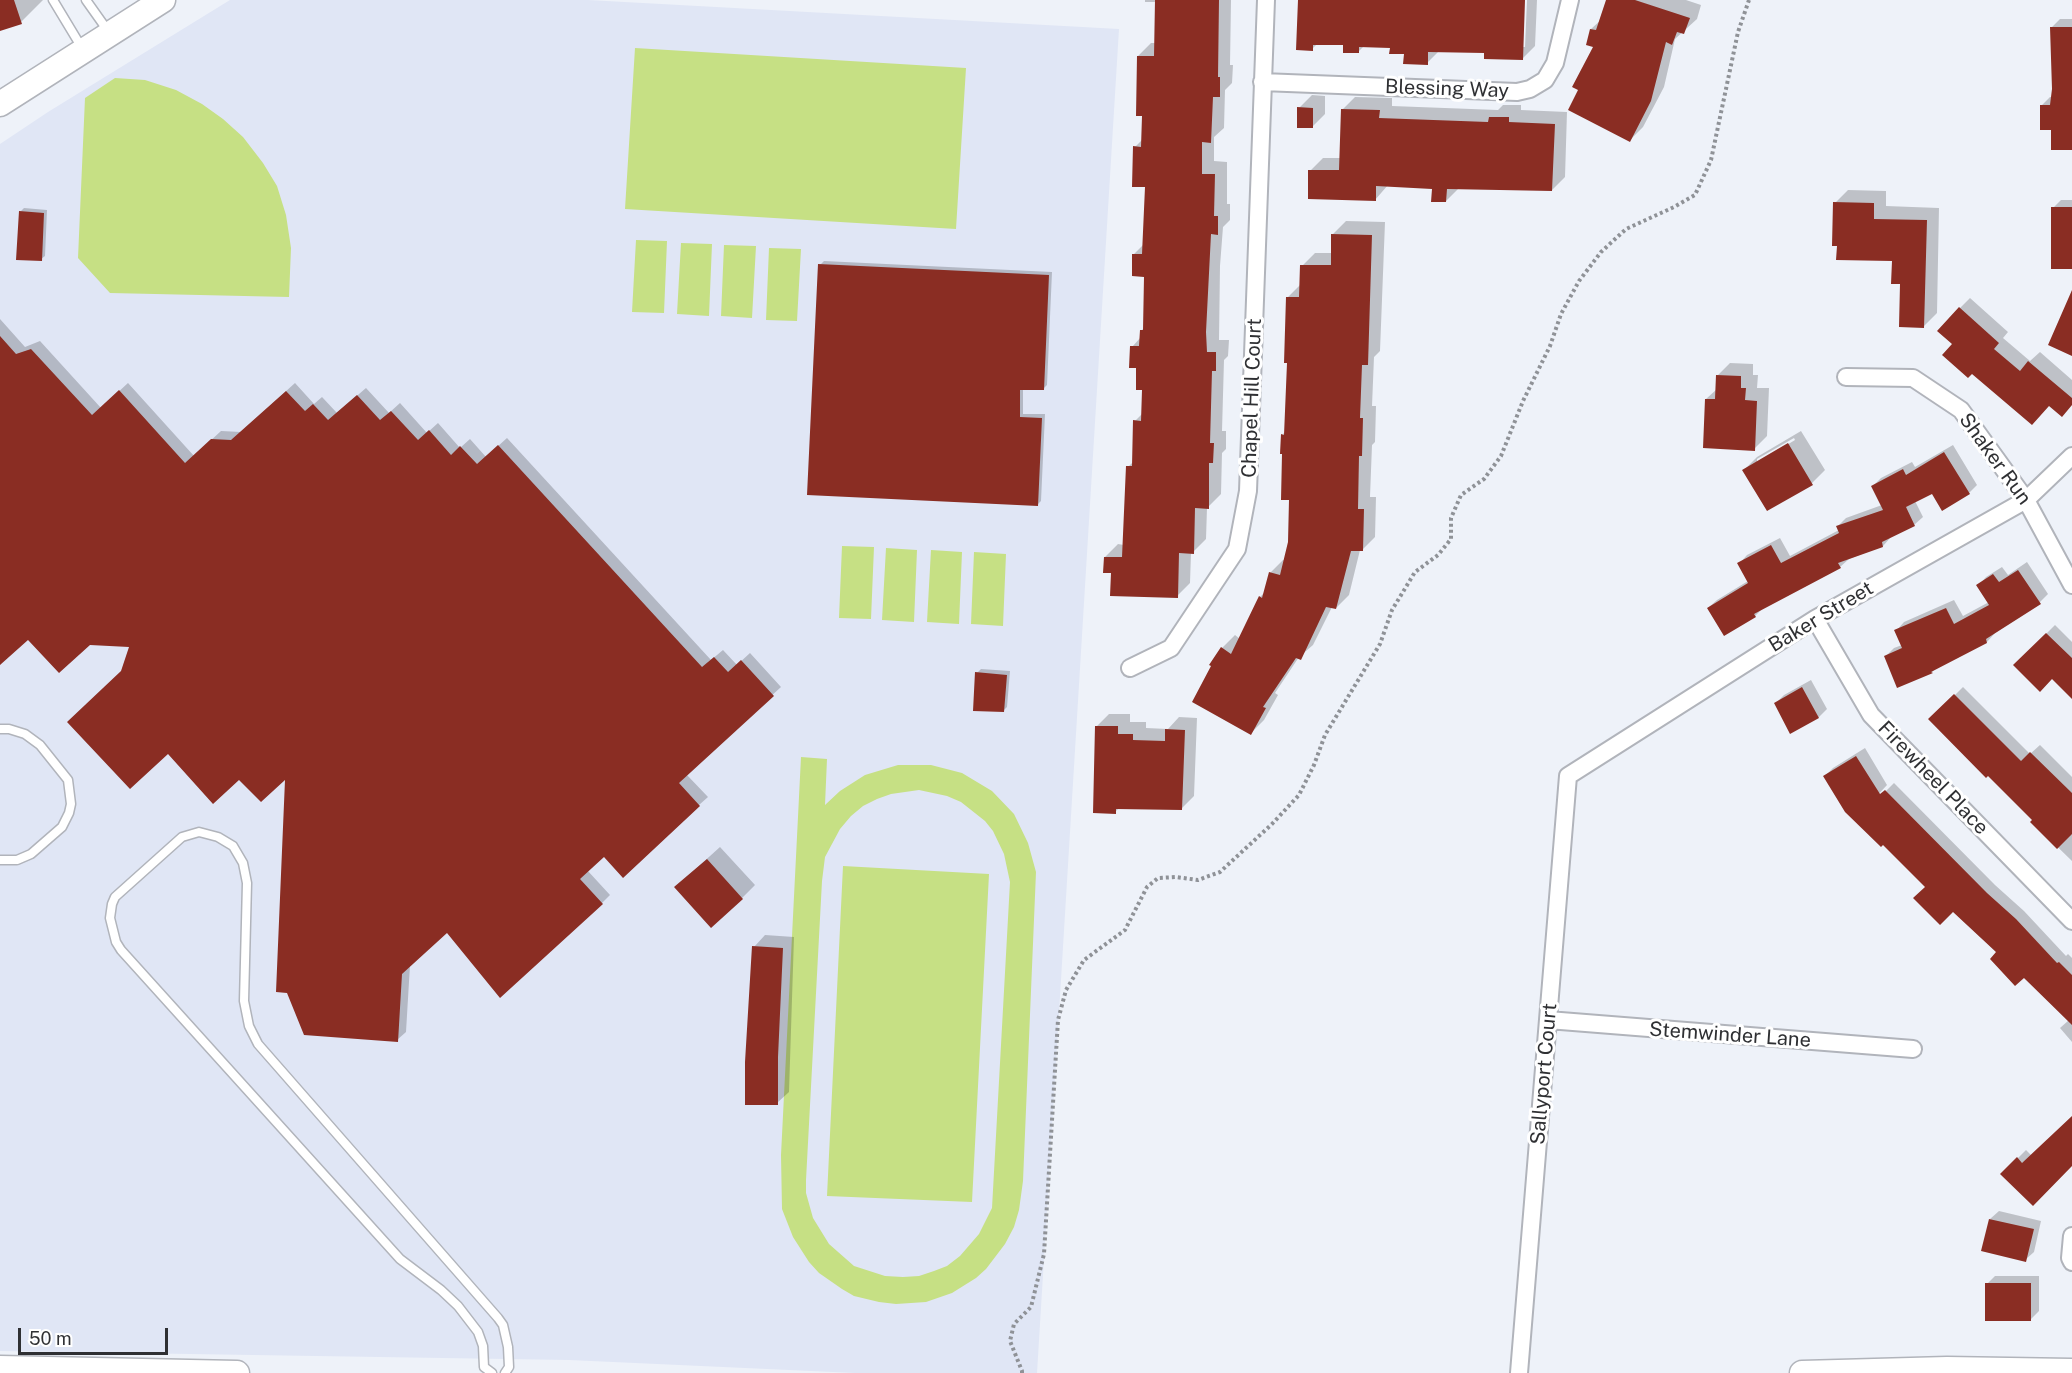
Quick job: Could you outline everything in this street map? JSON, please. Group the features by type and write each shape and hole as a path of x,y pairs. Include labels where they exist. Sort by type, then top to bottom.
{"main road":[{"path":"0,104 163,0"},
{"path":"0,1368 237,1373"},
{"path":"1802,1373 1947,1369 2072,1371"}],"street":[{"name":"Chapel Hill Court","path":"1130,668 1171,648 1237,549 1248,491 1266,0"},
{"name":"Blessing Way","path":"1262,82 1517,92 1530,89 1545,80 1555,63 1570,0"},
{"name":"Shaker Run","path":"1846,377 1913,378 1961,410 2026,500 2072,585"},
{"name":"Baker Street","path":"1568,776 1815,619 2026,500 2072,456"},
{"name":"Firewheel Place","path":"1815,619 1871,715 2072,921"},
{"name":"Sallyport Court","path":"1520,1373 1568,776"},
{"name":"Stemwinder Lane","path":"1548,1020 1912,1049"},
{"path":"2072,1236 2070,1258 2072,1262"}],"lane":[{"path":"53,0 84,51"},
{"path":"86,0 110,34"},
{"path":"0,729 18,731 33,738 65,774 70,788 71,804 66,820 31,854 17,860 0,860"},
{"path":"492,1373 484,1367 483,1347 478,1332 458,1306 400,1259 116,942 110,918 115,897 182,837 199,832 218,837 233,846 243,863 247,883 244,1001 249,1026 258,1044 498,1318 503,1325 508,1347 509,1367 505,1373"}],"path":[{"path":"1022,1373 1010,1341 1014,1324 1031,1307 1044,1254 1059,1020 1066,990 1084,960 1125,930 1147,888 1158,878 1176,877 1198,880 1220,872 1272,824 1299,795 1314,765 1325,735 1380,644 1392,610 1415,572 1438,555 1451,539 1451,518 1461,495 1484,479 1501,456 1523,401 1550,346 1561,314 1579,281 1601,252 1626,229 1695,195 1711,160 1738,32 1749,0"}],"shaded area":[{"path":"230,0 588,0 1119,29 1037,1373 855,1373 569,1360 0,1351 0,144"}],"green space":[{"path":"635,48 966,68 956,229 625,209"},
{"path":"115,78 145,80 176,90 202,104 243,137 277,186 286,215 291,248 289,297 110,293 78,258 85,98"},
{"path":"636,240 667,241 664,313 632,312"},
{"path":"681,243 712,244 709,316 677,314"},
{"path":"724,245 756,246 752,318 721,316"},
{"path":"769,248 801,249 797,321 766,320"},
{"path":"842,546 874,547 871,619 839,618"},
{"path":"886,548 917,550 914,622 882,620"},
{"path":"931,550 962,552 959,624 927,622"},
{"path":"974,552 1006,554 1003,626 971,624"},
{"path":"801,757 827,759 825,805 840,791 865,775 898,765 931,765 962,773 992,791 1014,814 1028,843 1036,872 1023,1181 1014,1227 1005,1244 986,1269 952,1293 926,1302 896,1304 854,1296 819,1273 793,1237 782,1209 781,1155","holes":["919,790 947,796 961,802 985,821 993,831 1004,854 1010,882 992,1208 979,1234 960,1256 947,1266 919,1276 885,1276 854,1266 829,1244 813,1218 806,1193 825,857 840,829 863,806 891,794"]},
{"path":"843,866 989,874 972,1202 827,1196"}],"building":[{"path":"0,0 14,0 22,24 0,31"},
{"path":"1155,0 1219,0 1220,97 1213,97 1211,143 1202,142 1202,174 1215,174 1214,216 1218,216 1218,235 1211,234 1206,332 1207,352 1216,352 1216,371 1212,371 1210,443 1214,443 1213,463 1209,463 1209,509 1195,508 1194,554 1179,553 1178,598 1110,596 1111,573 1103,573 1104,557 1122,557 1126,466 1132,466 1133,420 1141,421 1142,390 1136,390 1136,368 1129,368 1130,346 1139,346 1140,330 1143,330 1144,277 1132,276 1132,254 1142,254 1145,187 1132,187 1133,146 1141,147 1142,116 1136,116 1137,56 1154,56"},
{"path":"1298,0 1525,0 1523,60 1484,59 1484,53 1428,52 1428,65 1403,64 1404,54 1389,54 1390,48 1359,47 1359,53 1343,53 1343,45 1313,45 1313,51 1296,50"},
{"path":"1606,0 1635,0 1690,18 1684,34 1677,32 1672,45 1666,42 1651,101 1630,142 1568,110 1578,90 1572,87 1593,47 1586,45 1590,29 1596,30"},
{"path":"2050,27 2072,27 2072,150 2051,150 2051,130 2040,130 2040,105 2050,105 2052,89"},
{"path":"1297,107 1313,108 1313,128 1297,128"},
{"path":"1341,109 1380,110 1379,118 1488,122 1489,117 1509,117 1509,122 1555,124 1552,191 1447,189 1446,202 1431,202 1432,189 1376,186 1376,201 1308,199 1308,170 1339,170"},
{"path":"1833,202 1874,203 1874,219 1927,220 1924,328 1899,327 1900,284 1891,284 1892,261 1836,260 1837,246 1832,246"},
{"path":"2051,207 2072,207 2072,269 2051,269"},
{"path":"19,211 44,213 42,261 16,260"},
{"path":"1331,234 1372,235 1368,365 1362,365 1360,418 1363,418 1362,456 1359,456 1358,509 1364,509 1363,551 1351,551 1336,609 1326,607 1301,660 1296,658 1263,707 1266,708 1251,735 1192,702 1211,666 1209,665 1221,647 1231,654 1259,596 1262,598 1269,572 1280,575 1288,542 1289,500 1281,500 1282,454 1280,454 1281,434 1284,435 1287,363 1284,363 1286,297 1299,297 1300,265 1331,265"},
{"path":"818,264 1049,275 1044,390 1020,390 1020,417 1042,418 1038,506 807,495"},
{"path":"2072,290 2072,356 2048,345"},
{"path":"1959,307 1999,343 1994,349 2020,371 2028,361 2072,398 2072,405 2062,417 2049,406 2032,425 1972,374 1968,378 1942,355 1952,344 1937,331"},
{"path":"0,336 16,354 31,349 92,415 119,390 185,463 211,439 231,440 286,391 305,411 313,404 328,420 357,395 380,420 391,411 418,440 429,430 451,455 460,446 477,464 498,445 702,667 714,657 728,672 741,660 774,696 679,783 700,806 623,878 604,857 580,879 603,904 500,998 447,933 402,974 398,1042 304,1035 287,993 276,992 285,780 261,802 239,780 213,804 168,754 130,789 67,722 121,671 129,647 90,645 59,673 28,640 0,665"},
{"path":"1716,375 1741,376 1741,388 1746,388 1745,400 1757,401 1755,451 1703,448 1705,399 1715,399"},
{"path":"1788,443 1813,485 1767,511 1742,470"},
{"path":"1944,452 1970,494 1942,511 1932,494 1906,507 1915,526 1882,542 1883,547 1838,563 1841,568 1754,614 1756,617 1724,636 1707,608 1748,583 1737,563 1771,545 1781,563 1839,533 1836,526 1883,510 1871,486 1903,469 1906,475"},
{"path":"2018,570 2041,604 1986,639 1987,643 1931,672 1933,673 1897,688 1884,656 1902,648 1894,630 1946,608 1954,624 1989,605 1976,585 1993,574 1999,582"},
{"path":"2046,633 2072,658 2072,699 2052,679 2040,692 2013,665"},
{"path":"975,672 1007,675 1004,712 973,711"},
{"path":"1802,687 1819,718 1790,734 1774,703"},
{"path":"1954,694 2021,761 2030,752 2072,793 2072,834 2057,849 2030,822 2032,820 1988,776 1986,778 1928,719"},
{"path":"1095,726 1118,726 1118,734 1133,734 1133,740 1165,741 1165,729 1185,730 1182,810 1116,809 1116,814 1093,813"},
{"path":"1856,756 1880,794 1885,790 1987,893 2016,919 2057,963 2059,962 2072,975 2072,1025 2024,978 2015,986 1990,959 1996,952 1953,912 1940,925 1913,898 1925,887 1883,845 1881,847 1845,812 1823,776"},
{"path":"707,859 743,899 711,928 674,887"},
{"path":"752,946 783,948 778,1105 745,1105 745,1062"},
{"path":"2072,1116 2072,1166 2033,1206 2000,1174 2017,1157 2022,1163"},
{"path":"1989,1219 2034,1229 2026,1262 1981,1251"},
{"path":"1985,1283 2031,1283 2031,1321 1985,1321"}]}
